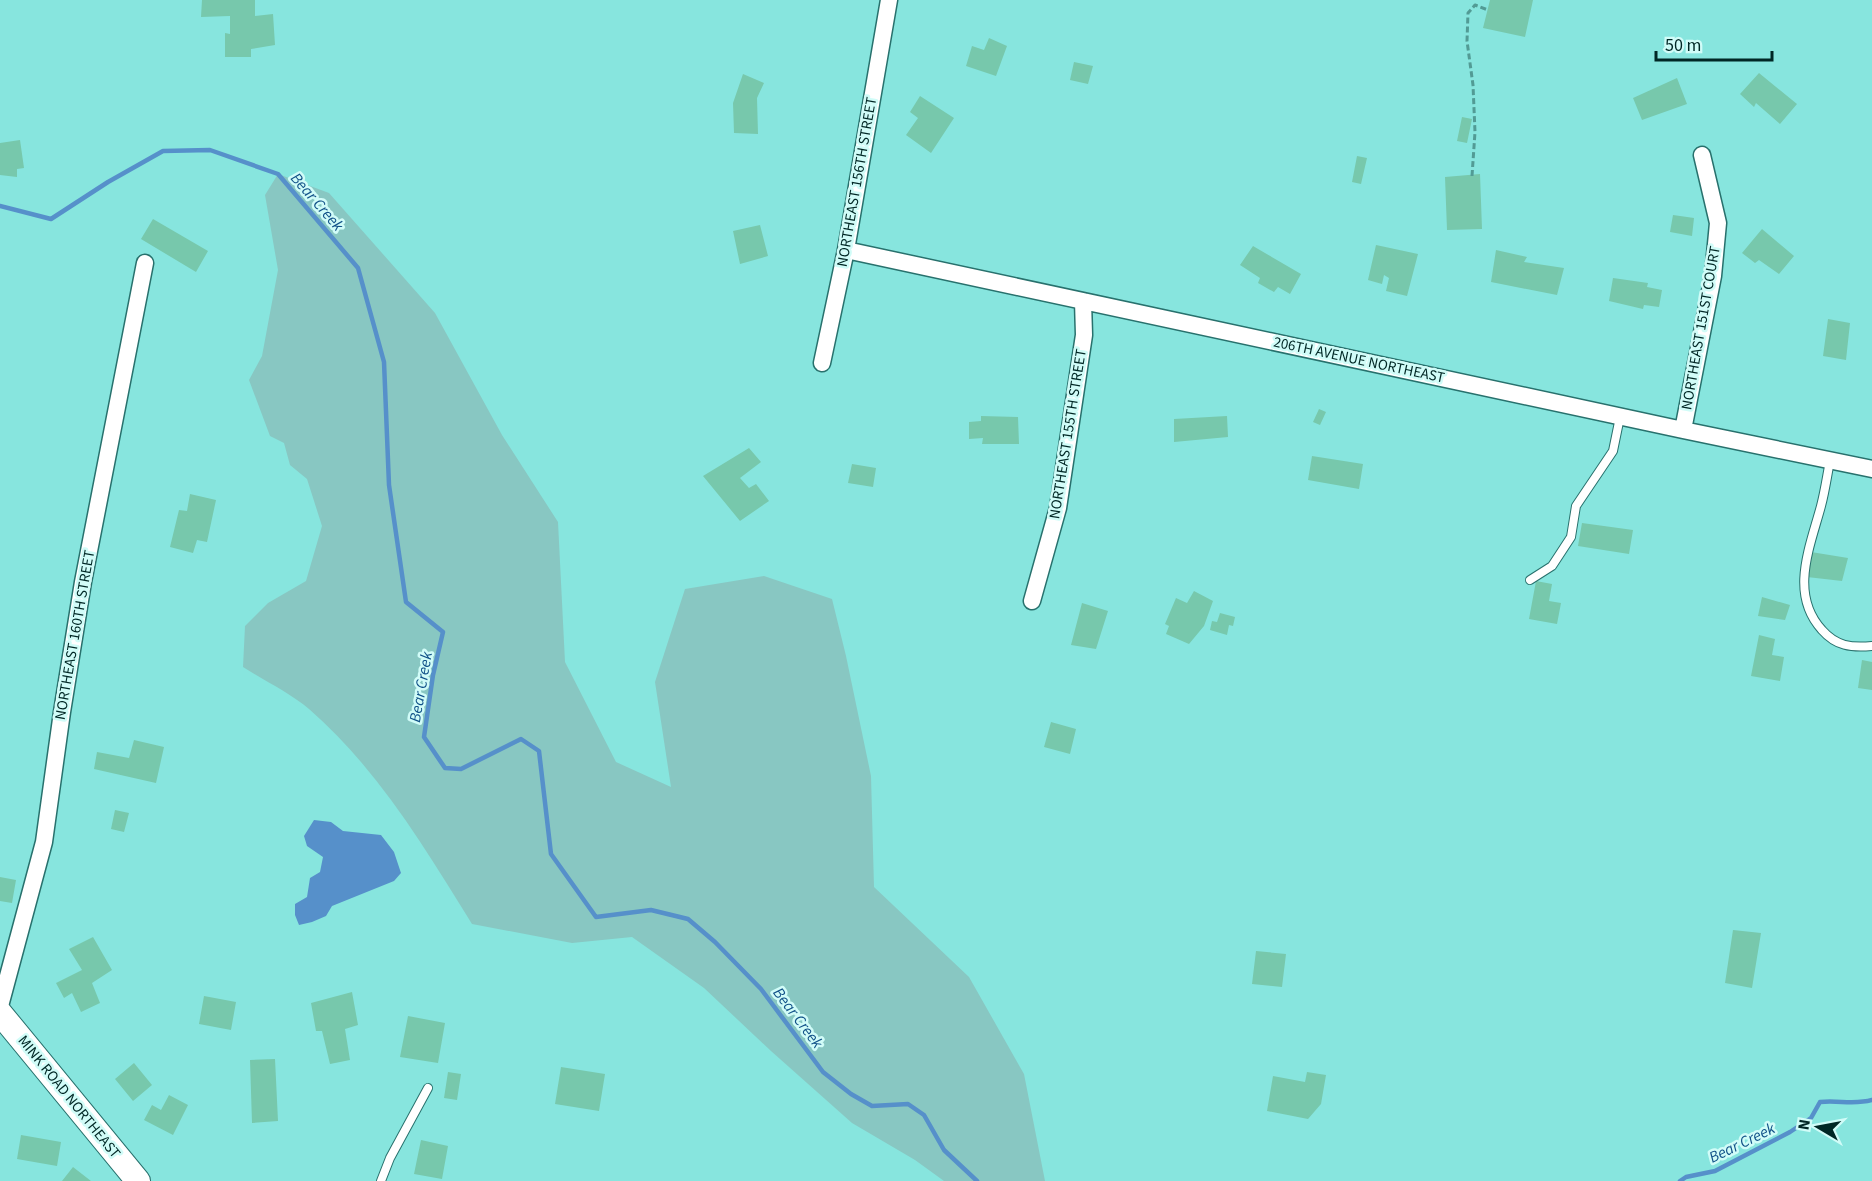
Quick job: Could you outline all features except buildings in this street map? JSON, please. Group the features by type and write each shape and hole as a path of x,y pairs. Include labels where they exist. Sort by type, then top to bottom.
{"street":[{"name":"NORTHEAST 156TH STREET","path":"822,363 846,250 889,0"},
{"name":"NORTHEAST 151ST COURT","path":"1683,430 1713,276 1718,223 1702,155"},
{"name":"206TH AVENUE NORTHEAST","path":"846,250 1872,469"},
{"name":"NORTHEAST 160TH STREET","path":"0,1006 44,842 83,582 145,263"},
{"name":"NORTHEAST 155TH STREET","path":"1032,601 1058,508 1084,335 1083,301"},
{"name":"MINK ROAD NORTHEAST","path":"0,1013 138,1181"}],"lane":[{"path":"1530,580 1552,566 1571,537 1576,506 1613,451 1620,417"},
{"path":"1830,460 1823,499 1805,567 1803,592 1805,603 1816,623 1833,640 1853,648 1872,646"},
{"path":"381,1181 390,1158 428,1088"}],"path":[{"path":"1472,176 1475,132 1473,85 1467,41 1468,13 1475,5 1488,10"}],"shaded area":[{"path":"278,174 329,193 435,313 502,435 558,522 565,662 616,762 671,787 655,682 685,589 764,576 832,599 871,776 874,887 969,977 1024,1074 1045,1181 944,1181 915,1160 852,1123 704,988 632,937 572,943 472,924 418,838 357,757 302,703 243,667 245,626 268,603 306,581 322,526 307,479 290,465 284,443 270,436 249,380 262,356 278,270 265,195"},
{"path":"314,820 331,822 343,831 381,835 394,852 401,873 394,881 332,906 326,916 299,925 295,915 295,904 307,897 310,878 320,872 323,857 307,846 304,836"}],"waterway":[{"name":"Bear Creek","path":"0,206 51,219 108,182 163,151 210,150 278,174 358,268 384,362 389,485 406,602 443,632 433,675 424,737 445,768 461,769 521,739 539,751 551,854 596,917 651,910 688,919 715,942 761,989 823,1072 851,1094 872,1106 908,1104 924,1115 944,1150 977,1181"},
{"name":"Bear Creek","path":"1680,1181 1686,1177 1715,1171 1790,1132 1811,1118 1820,1102 1872,1100"}]}
